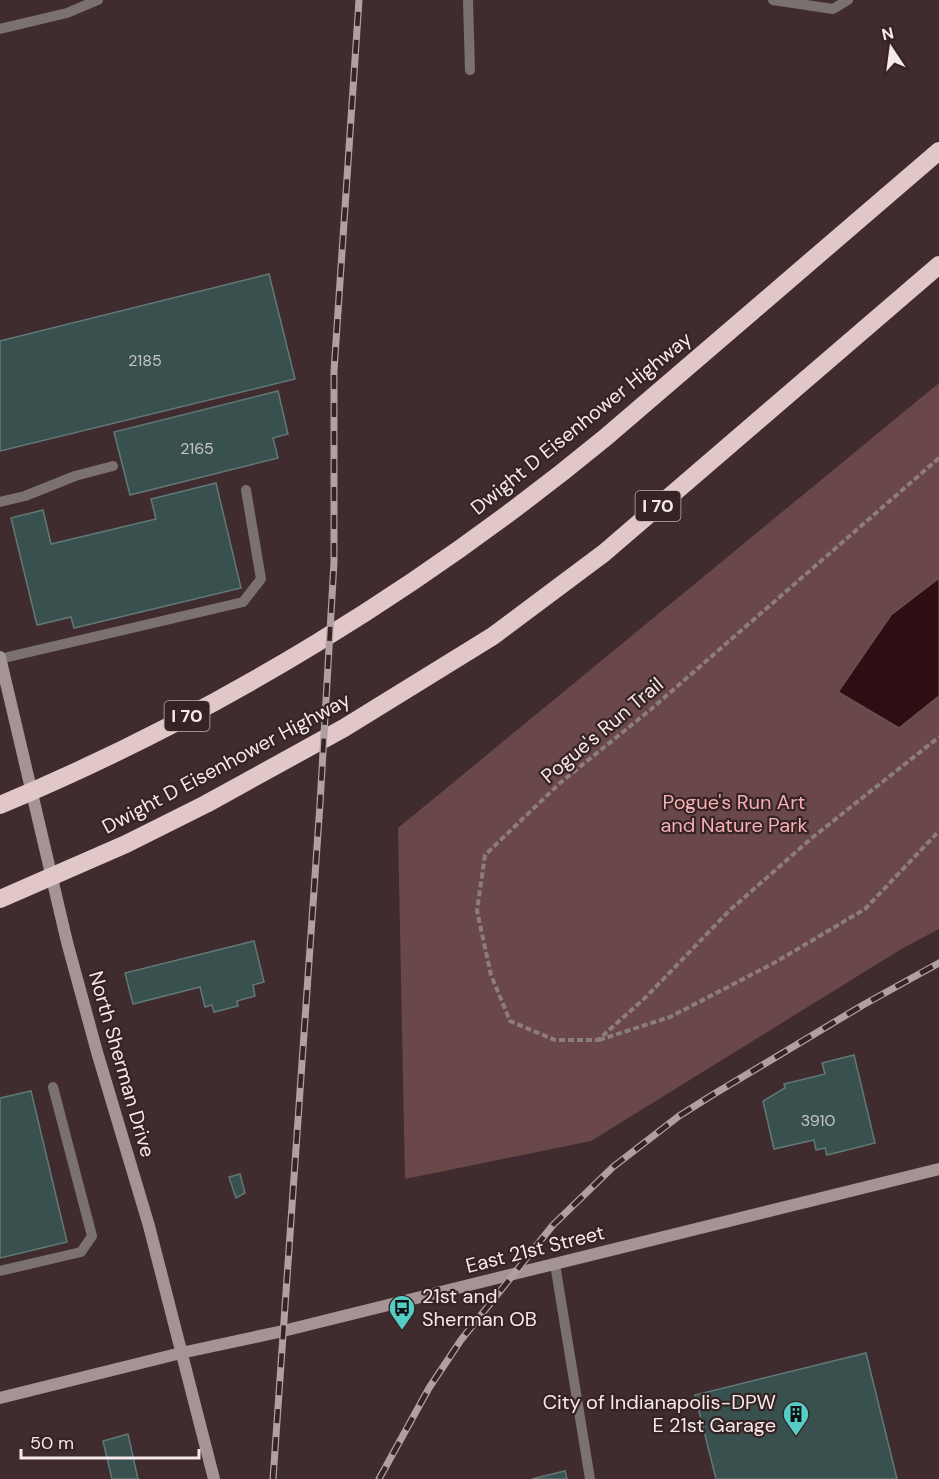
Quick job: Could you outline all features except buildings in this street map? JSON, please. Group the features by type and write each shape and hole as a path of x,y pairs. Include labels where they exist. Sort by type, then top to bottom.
{"highway":[{"name":"Dwight D Eisenhower Highway","path":"0,805 97,761 213,703 366,611 448,558 554,480 939,151"},
{"name":"Dwight D Eisenhower Highway","path":"0,899 146,834 206,804 358,720 493,636 604,553 939,265"}],"main road":[{"name":"North Sherman Drive","path":"0,658 70,953 149,1226 214,1479"},
{"name":"East 21st Street","path":"0,1398 181,1353 283,1331 939,1169"}],"lane":[{"path":"0,28 67,13 98,0"},
{"path":"468,0 470,70"},
{"path":"773,0 833,9 848,0"},
{"path":"0,502 25,496 75,476 113,466"},
{"path":"0,658 243,602 261,579 246,490"},
{"path":"0,1271 81,1252 92,1236 53,1086"},
{"path":"555,1264 590,1479"}],"path":[{"name":"Pogue's Run Trail","path":"939,458 659,702 560,783 485,855 477,911 491,975 510,1021 555,1040 598,1040 670,1017 774,963 865,909 939,831"},
{"path":"598,1040 647,996 730,910 813,837 939,737"}],"green space":[{"name":"Pogue's Run Art and Nature Park","path":"939,383 939,929 903,948 591,1141 405,1179 398,828"}],"shaded area":[{"path":"939,578 939,696 899,728 838,692 891,615"}],"railway":[{"path":"273,1479 320,804 334,562 334,371 359,0"},
{"path":"379,1479 429,1388 461,1340 553,1225 613,1167 679,1116 714,1094 863,1005 939,963"}],"place":[{"name":"21st and Sherman OB","path":"402,1331"},
{"name":"City of Indianapolis-DPW E 21st Garage","path":"796,1437"}]}
